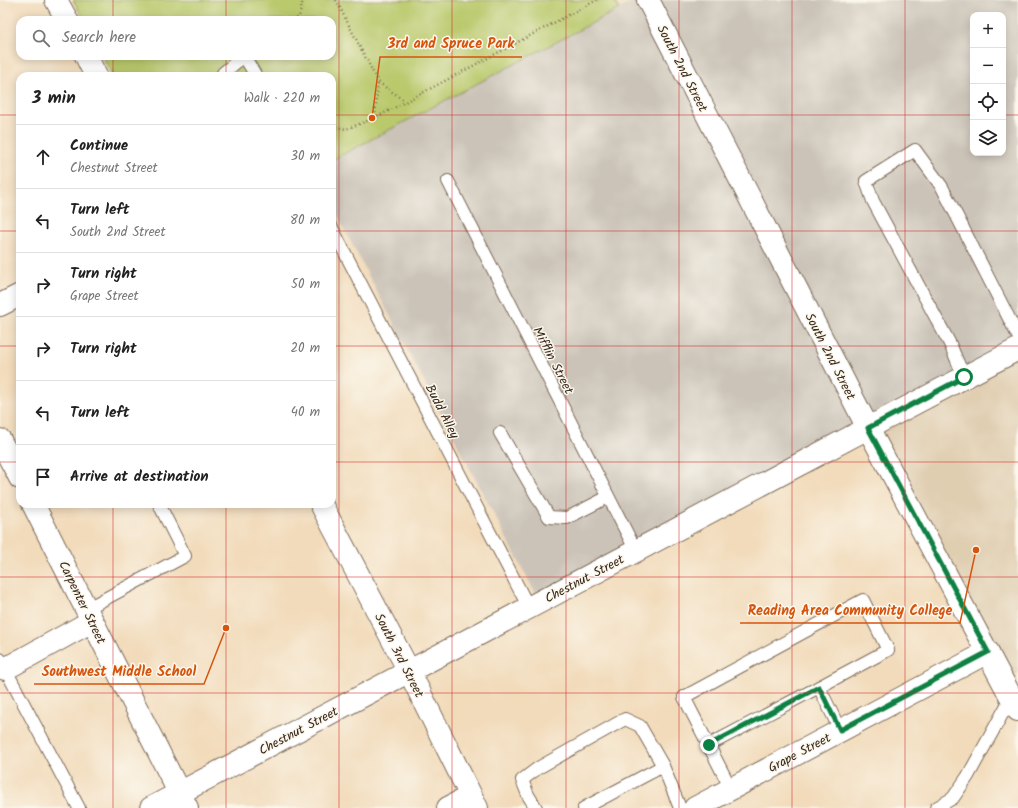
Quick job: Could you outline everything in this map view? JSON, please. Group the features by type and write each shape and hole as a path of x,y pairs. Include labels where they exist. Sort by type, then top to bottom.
{"street":[{"path":"56,0 65,16"},
{"name":"South 2nd Street","path":"648,0 868,428 1015,704"},
{"path":"88,60 94,72"},
{"path":"0,305 16,297"},
{"name":"Chestnut Street","path":"151,808 183,801 409,671 1018,349"},
{"path":"0,440 16,470"},
{"name":"Carpenter Street","path":"35,508 183,801"},
{"name":"South 3rd Street","path":"323,508 409,671 474,802"},
{"path":"3,664 89,615"},
{"name":"Grape Street","path":"695,808 988,652"},
{"path":"448,808 474,802"}],"lane":[{"path":"224,72 239,60"},
{"path":"246,60 254,72"},
{"path":"964,377 950,344 873,201 866,181 915,150 942,187 1018,336"},
{"name":"Mifflin Street","path":"448,181 636,551"},
{"name":"Budd Alley","path":"336,236 529,608"},
{"path":"500,433 549,517 566,518 608,497"},
{"path":"89,615 185,556 161,508"},
{"path":"709,745 888,650 864,600 684,697 731,789"},
{"path":"3,664 79,808"},
{"path":"819,687 840,730"},
{"path":"936,808 953,798 1015,704"},
{"path":"536,808 528,795 522,780 538,768 625,719 640,726 663,766 680,808"},
{"path":"584,808 663,766"}],"path":[{"path":"298,16 304,0"},
{"path":"336,0 378,82 405,101"},
{"path":"336,127 346,129 375,118 597,0"},
{"path":"375,118 378,82"}],"shaded area":[{"path":"636,0 1018,0 1018,348 540,602 336,214 336,158"},
{"path":"1018,348 1018,673 1002,681 868,428"}],"green space":[{"path":"73,0 614,0 619,9 336,158 336,72 111,72 104,60 336,60 336,16 82,16"}],"place":[{"name":"3rd and Spruce Park","path":"372,118"},
{"name":"Reading Area Community College","path":"976,550"},
{"name":"Southwest Middle School","path":"226,628"}],"route":[{"path":"709,745 819,687 840,730 988,652 868,428 964,377"}]}
